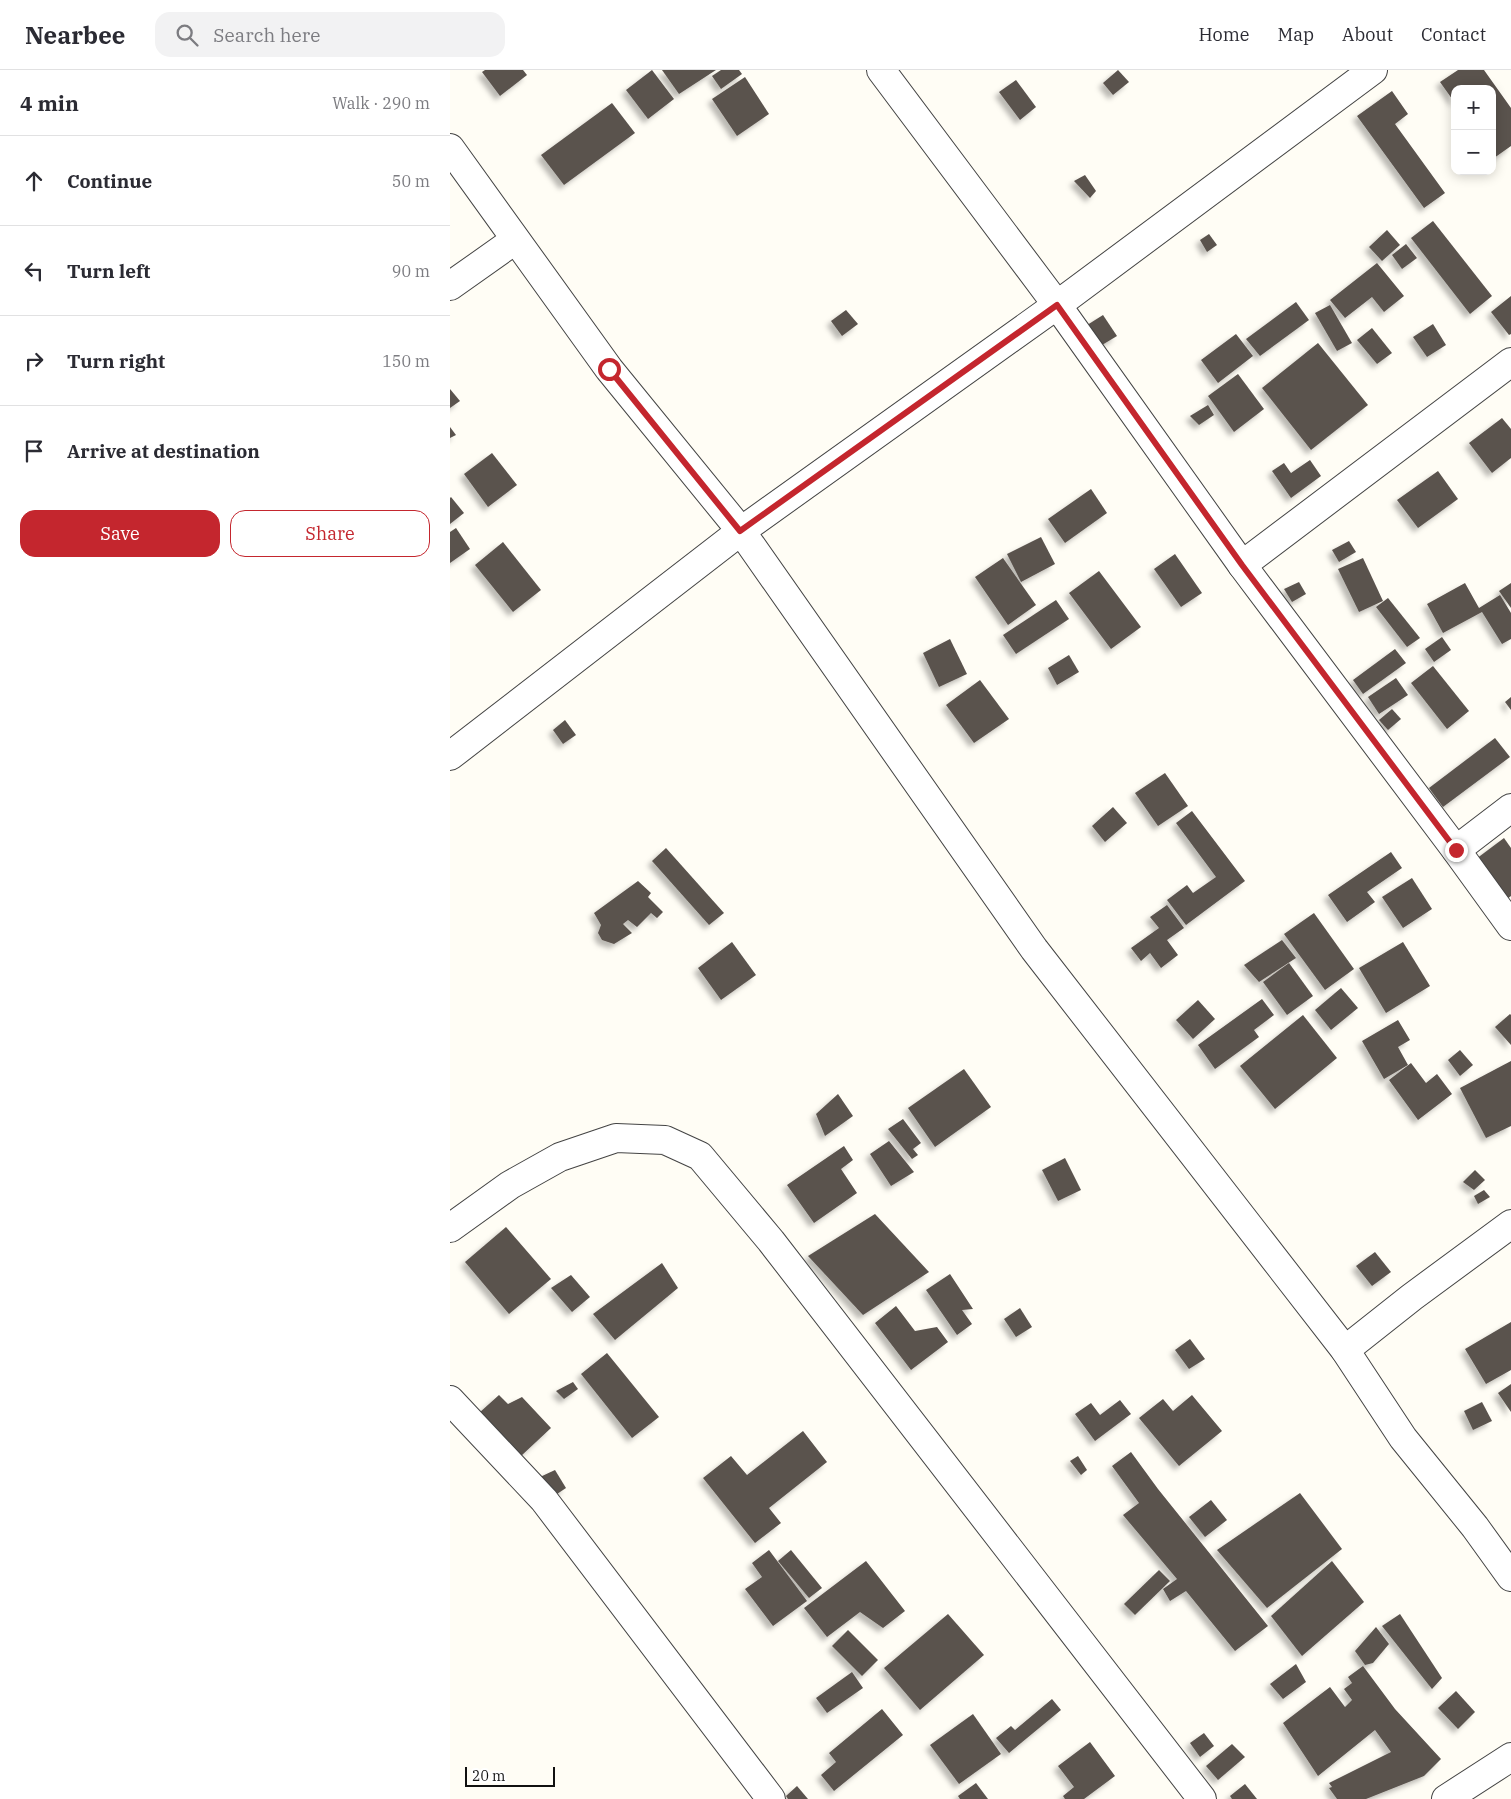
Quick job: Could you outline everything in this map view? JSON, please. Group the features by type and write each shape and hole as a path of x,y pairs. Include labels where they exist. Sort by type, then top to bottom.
{"street":[{"path":"881,70 1057,305 1242,565 1511,926"},
{"path":"450,756 740,531 1057,305 1373,70"},
{"path":"450,148 609,369 740,531 1034,949 1345,1350 1403,1438 1475,1527 1511,1576"},
{"path":"450,286 515,240"},
{"path":"1242,565 1511,362"},
{"path":"1456,850 1511,808"},
{"path":"450,1228 510,1185 560,1157 616,1138 665,1140 700,1156 771,1241 1202,1799"},
{"path":"1345,1350 1412,1297 1511,1224"},
{"path":"450,1400 544,1500 771,1799"},
{"path":"1446,1799 1511,1757"}],"building":[{"path":"485,70 523,70 527,75 500,96 482,72"},
{"path":"652,70 674,99 648,119 626,90"},
{"path":"662,70 716,70 679,94"},
{"path":"721,70 739,70 742,74 721,89 712,76"},
{"path":"1118,70 1129,82 1113,95 1103,83"},
{"path":"1458,70 1484,70 1495,85 1451,85 1451,97 1440,82"},
{"path":"745,77 769,114 737,136 712,99"},
{"path":"1016,80 1036,107 1020,120 999,92"},
{"path":"1496,87 1511,108 1511,146 1496,157"},
{"path":"1392,91 1408,114 1395,124 1445,193 1424,208 1357,116"},
{"path":"612,103 635,133 564,185 541,155"},
{"path":"1085,175 1096,191 1090,198 1074,181"},
{"path":"1433,221 1492,296 1470,314 1411,238"},
{"path":"1387,230 1400,245 1382,261 1369,247"},
{"path":"1209,234 1217,245 1207,252 1200,240"},
{"path":"1406,244 1417,258 1402,269 1392,255"},
{"path":"1377,263 1404,296 1384,312 1372,297 1345,318 1330,300"},
{"path":"1511,296 1511,334 1509,335 1491,312"},
{"path":"1296,302 1309,320 1260,356 1246,339"},
{"path":"1330,305 1352,343 1337,351 1315,313"},
{"path":"846,310 858,324 842,336 831,321"},
{"path":"1103,315 1117,336 1097,348 1084,327"},
{"path":"1433,324 1446,345 1427,357 1413,337"},
{"path":"1372,328 1392,353 1377,364 1357,340"},
{"path":"1236,334 1253,356 1218,383 1201,360"},
{"path":"1318,343 1368,405 1311,450 1262,388"},
{"path":"1238,374 1264,409 1234,432 1208,396"},
{"path":"450,389 460,401 450,408"},
{"path":"1208,405 1214,415 1199,425 1190,416"},
{"path":"1502,418 1511,429 1511,458 1492,473 1469,443"},
{"path":"450,427 456,435 450,438"},
{"path":"492,453 517,485 488,507 464,474"},
{"path":"1310,460 1321,476 1291,498 1272,471 1284,463 1291,473"},
{"path":"1438,471 1458,499 1418,528 1397,500"},
{"path":"1091,489 1107,513 1065,543 1048,519"},
{"path":"450,498 464,513 450,524"},
{"path":"456,528 470,549 450,563 450,532"},
{"path":"1041,537 1055,564 1021,582 1007,554"},
{"path":"1349,541 1356,552 1339,562 1332,550"},
{"path":"503,542 541,590 513,612 475,565"},
{"path":"1175,554 1202,593 1181,607 1154,569"},
{"path":"1003,558 1036,605 1008,625 975,577"},
{"path":"1363,558 1383,601 1359,612 1338,569"},
{"path":"1099,571 1141,627 1111,649 1069,593"},
{"path":"1299,582 1306,594 1292,602 1284,589"},
{"path":"1465,583 1479,608 1500,595 1511,613 1511,639 1502,644 1482,612 1443,633 1427,604"},
{"path":"1511,583 1511,608 1499,591"},
{"path":"1388,598 1420,638 1407,647 1376,607"},
{"path":"1056,600 1069,619 1016,654 1003,635"},
{"path":"1442,637 1451,650 1434,662 1425,649"},
{"path":"950,639 967,674 939,687 923,653"},
{"path":"1395,649 1406,663 1363,694 1353,680"},
{"path":"1069,655 1079,672 1057,685 1048,668"},
{"path":"1433,666 1469,711 1447,729 1411,683"},
{"path":"1396,678 1408,695 1379,714 1368,697"},
{"path":"980,680 1009,719 974,743 946,705"},
{"path":"1511,697 1511,710 1505,702"},
{"path":"1392,709 1401,719 1388,730 1379,720"},
{"path":"565,720 576,735 563,744 553,730"},
{"path":"1495,738 1510,757 1443,807 1429,788"},
{"path":"1165,773 1188,806 1158,826 1135,793"},
{"path":"1113,807 1127,823 1105,842 1092,826"},
{"path":"1192,811 1245,881 1186,925 1167,900 1187,885 1193,893 1216,877 1176,823"},
{"path":"1504,838 1511,848 1511,896 1507,899 1476,859"},
{"path":"666,848 724,913 709,925 652,861"},
{"path":"1391,852 1402,868 1367,892 1375,902 1347,922 1328,895"},
{"path":"1412,878 1432,909 1403,928 1382,897"},
{"path":"638,881 651,893 648,897 663,912 657,918 651,913 637,927 628,920 623,924 632,933 614,944 602,940 598,933 601,925 594,913"},
{"path":"1167,905 1184,928 1167,940 1178,955 1161,968 1150,953 1141,961 1131,948 1159,928 1150,917"},
{"path":"1314,913 1354,969 1325,990 1284,934"},
{"path":"1282,940 1296,958 1259,982 1244,965"},
{"path":"732,942 756,975 721,1000 698,968"},
{"path":"1403,942 1430,986 1386,1013 1359,968"},
{"path":"1289,963 1313,996 1287,1015 1263,982"},
{"path":"1341,988 1358,1008 1331,1030 1315,1010"},
{"path":"1262,999 1274,1015 1254,1030 1259,1037 1215,1069 1198,1045"},
{"path":"1198,1000 1215,1019 1193,1039 1176,1020"},
{"path":"1303,1015 1337,1058 1275,1109 1240,1066"},
{"path":"1511,1015 1511,1045 1495,1027"},
{"path":"1398,1020 1410,1040 1398,1047 1408,1065 1384,1079 1362,1041"},
{"path":"1460,1050 1473,1065 1460,1076 1448,1060"},
{"path":"1511,1061 1511,1126 1486,1138 1460,1088"},
{"path":"1411,1063 1426,1083 1437,1074 1452,1094 1418,1120 1389,1080"},
{"path":"964,1069 991,1107 935,1147 908,1108"},
{"path":"838,1094 853,1116 825,1136 816,1114"},
{"path":"903,1119 921,1143 913,1149 918,1155 912,1159 888,1129"},
{"path":"889,1141 914,1172 891,1186 870,1154"},
{"path":"844,1146 853,1160 841,1169 857,1193 814,1223 787,1185"},
{"path":"1065,1158 1081,1190 1058,1201 1042,1170"},
{"path":"1475,1170 1485,1180 1474,1190 1463,1182"},
{"path":"1484,1190 1490,1197 1478,1204 1474,1196"},
{"path":"875,1214 929,1272 863,1315 808,1256"},
{"path":"506,1227 551,1279 509,1314 465,1262"},
{"path":"1375,1252 1391,1272 1372,1286 1356,1266"},
{"path":"662,1263 678,1288 615,1340 593,1314"},
{"path":"950,1274 973,1309 962,1310 972,1324 957,1335 926,1290"},
{"path":"571,1275 590,1297 572,1312 551,1288"},
{"path":"896,1306 915,1331 937,1327 948,1342 911,1370 875,1323"},
{"path":"1020,1308 1032,1327 1016,1337 1004,1319"},
{"path":"1511,1322 1511,1370 1486,1384 1465,1349"},
{"path":"1190,1339 1205,1359 1189,1369 1175,1350"},
{"path":"607,1353 659,1417 632,1438 581,1374"},
{"path":"573,1382 578,1389 564,1399 556,1391"},
{"path":"1511,1384 1511,1412 1498,1393"},
{"path":"499,1395 508,1404 522,1397 551,1428 521,1456 479,1413"},
{"path":"1192,1395 1222,1431 1179,1466 1139,1418 1163,1399 1173,1411"},
{"path":"1120,1400 1131,1414 1095,1441 1075,1414 1091,1403 1100,1415"},
{"path":"1482,1402 1492,1421 1473,1430 1464,1411"},
{"path":"803,1431 827,1462 769,1508 781,1523 755,1543 703,1478 731,1456 747,1475"},
{"path":"1131,1452 1158,1489 1268,1626 1235,1651 1186,1591 1170,1601 1163,1589 1177,1579 1123,1515 1139,1503 1112,1466"},
{"path":"1078,1456 1087,1470 1081,1475 1070,1461"},
{"path":"555,1470 566,1488 554,1496 540,1477"},
{"path":"1300,1493 1342,1549 1267,1608 1217,1550"},
{"path":"1211,1500 1227,1520 1205,1537 1189,1517"},
{"path":"769,1550 807,1601 773,1626 745,1589 762,1577 752,1563"},
{"path":"791,1550 822,1588 809,1598 778,1561"},
{"path":"866,1561 905,1611 883,1628 860,1612 827,1637 804,1608"},
{"path":"1332,1561 1364,1602 1302,1656 1271,1616"},
{"path":"1159,1570 1170,1581 1135,1615 1124,1604"},
{"path":"948,1614 984,1655 920,1710 884,1668"},
{"path":"1400,1614 1442,1678 1432,1689 1382,1626"},
{"path":"1376,1627 1389,1644 1373,1663 1365,1665 1355,1651"},
{"path":"848,1630 878,1660 862,1676 832,1646"},
{"path":"1296,1664 1306,1682 1283,1699 1270,1684"},
{"path":"1363,1666 1395,1709 1441,1759 1424,1776 1366,1799 1337,1799 1329,1788 1332,1787 1329,1783 1391,1752 1375,1730 1318,1776 1283,1723 1330,1687 1345,1707 1352,1700 1344,1689 1352,1683 1348,1677"},
{"path":"852,1672 863,1688 827,1713 816,1698"},
{"path":"1456,1691 1475,1712 1458,1729 1438,1708"},
{"path":"1052,1699 1061,1710 1009,1753 996,1738 1011,1726 1015,1730"},
{"path":"882,1709 903,1735 834,1791 821,1775 836,1762 829,1753"},
{"path":"973,1714 1001,1754 959,1784 930,1745"},
{"path":"1204,1733 1214,1746 1200,1757 1190,1743"},
{"path":"1090,1742 1115,1776 1084,1799 1065,1799 1063,1796 1074,1787 1058,1766"},
{"path":"1232,1744 1245,1757 1218,1780 1206,1766"},
{"path":"976,1783 988,1799 960,1799 958,1796"},
{"path":"1245,1784 1257,1799 1232,1799 1230,1796"},
{"path":"797,1786 808,1799 788,1799 786,1796"}],"route":[{"path":"609,369 740,531 1057,305 1242,565 1456,850"}]}
